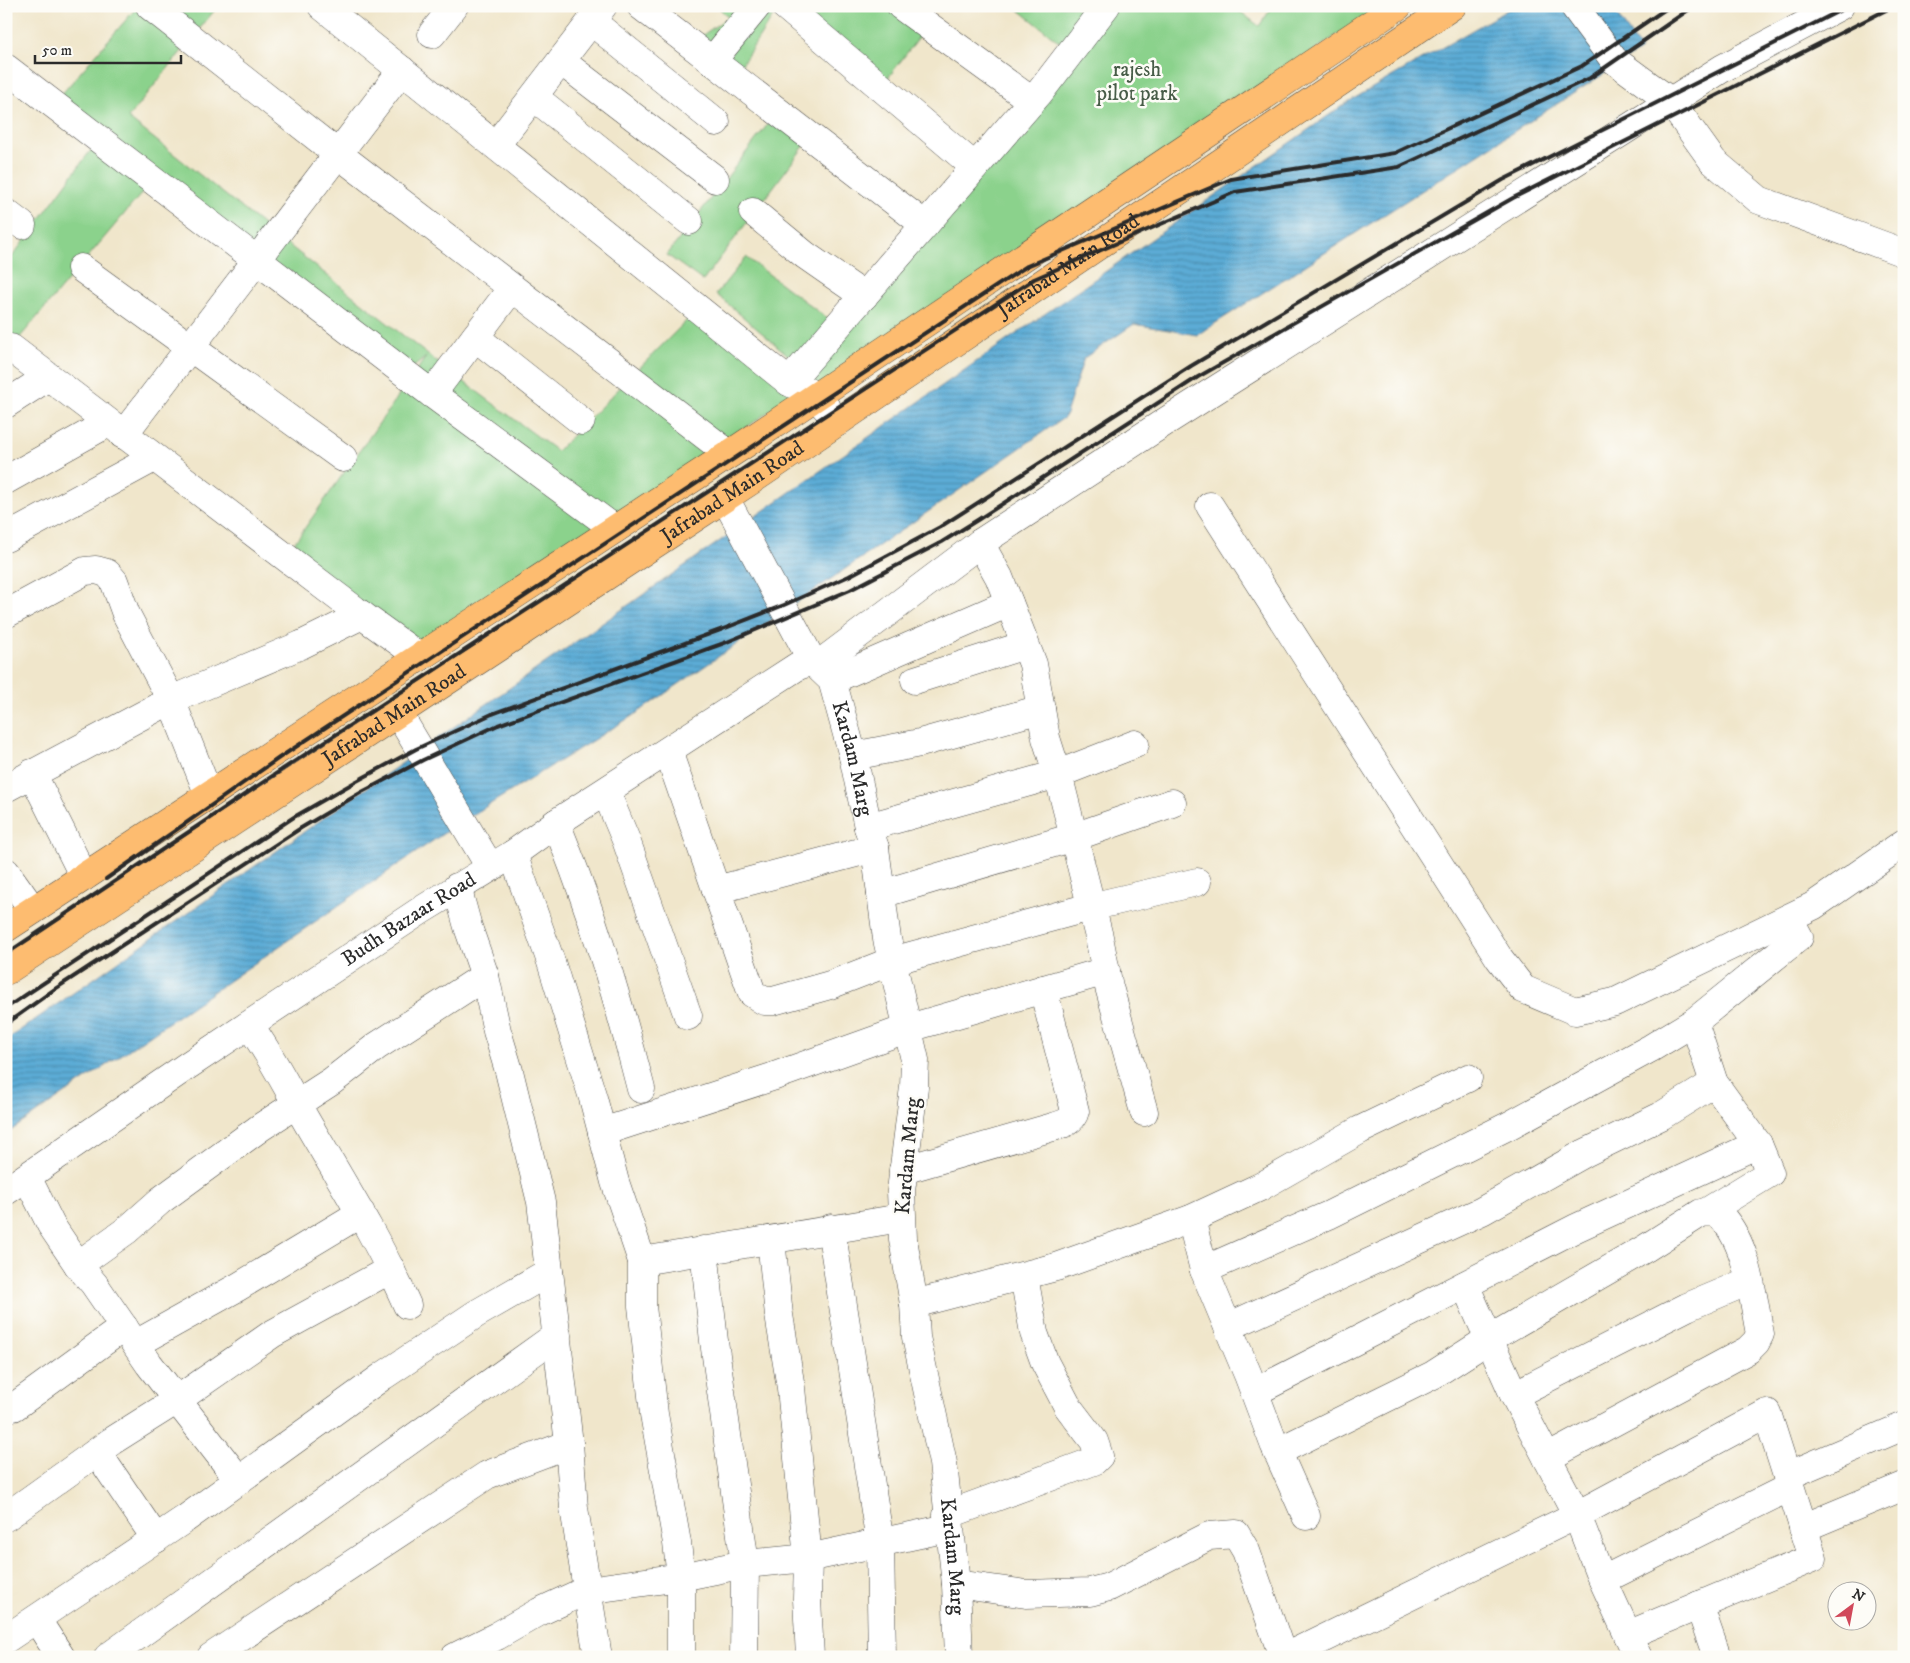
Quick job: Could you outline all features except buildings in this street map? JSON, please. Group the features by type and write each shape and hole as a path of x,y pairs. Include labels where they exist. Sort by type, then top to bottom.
{"main road":[{"name":"Jafrabad Main Road","path":"6,928 729,454 1398,6"},
{"name":"Jafrabad Main Road","path":"6,971 725,498 1452,6"}],"street":[{"path":"150,6 338,154 729,454"},
{"path":"322,6 789,382 816,396 838,422"},
{"path":"432,34 454,6"},
{"path":"641,6 925,225"},
{"path":"712,61 757,6"},
{"path":"785,6 975,167"},
{"path":"900,6 1032,101"},
{"path":"789,382 1032,101 1106,6"},
{"path":"1574,6 1614,60 1670,101 1713,161 1759,200 1904,253"},
{"path":"821,669 980,544 1168,420 1723,68 1840,6"},
{"path":"496,146 597,14 716,122"},
{"path":"561,61 715,179"},
{"path":"6,68 432,394 615,529"},
{"path":"6,480 116,429 191,347 402,70"},
{"path":"534,97 689,221"},
{"path":"753,212 805,255 864,296"},
{"path":"81,268 343,458"},
{"path":"432,394 512,288"},
{"path":"475,337 581,422"},
{"path":"11,348 154,458 420,657"},
{"path":"6,404 48,377"},
{"path":"6,538 154,458"},
{"name":"Kardam Marg","path":"725,498 821,669 853,756 872,838 892,961 915,1060 914,1087 903,1170 903,1240 914,1304 916,1337 943,1463 956,1584 959,1657"},
{"path":"1210,506 1499,958 1523,990 1575,1011 1616,1002 1813,906 1904,843"},
{"path":"980,544 999,577 1033,664 1046,738 1058,774 1106,970 1144,1112"},
{"path":"6,614 85,571 96,570 107,573 114,582 130,622 171,700 209,794"},
{"path":"821,669 1009,603"},
{"path":"6,788 171,700 301,645 362,615"},
{"path":"915,680 1025,645"},
{"name":"Budh Bazaar Road","path":"17,1184 249,1024 457,887 513,854 556,823 798,666 821,669"},
{"path":"853,756 920,743 1041,709"},
{"path":"398,713 490,868"},
{"path":"716,890 1058,774 1135,744"},
{"path":"668,751 752,993 764,1001 773,1001 830,985 892,961 1090,906 1197,882"},
{"path":"32,773 84,877"},
{"path":"606,792 626,840 688,1016"},
{"path":"881,894 1074,837 1172,803"},
{"path":"556,823 583,888 621,1011 641,1089"},
{"path":"513,854 551,962 615,1182 642,1261 642,1306 654,1414 677,1543 680,1577 681,1657"},
{"path":"6,872 33,910"},
{"path":"457,887 468,927 485,976 497,1031 512,1080 541,1202 569,1444 574,1508 598,1657"},
{"path":"1204,1270 1329,1215 1510,1125 1694,1022 1799,937 1789,918"},
{"path":"602,1132 772,1077 909,1028 1106,970"},
{"path":"78,1265 127,1230 161,1200 261,1128 385,1041 485,976"},
{"path":"903,1170 1046,1129 1068,1122 1074,1118 1075,1110 1043,989"},
{"path":"1278,1452 1433,1376 1490,1339 1770,1173 1758,1144 1714,1083 1694,1022"},
{"path":"249,1024 264,1045 296,1105 361,1213 391,1269 407,1305"},
{"path":"914,1304 1024,1276 1124,1244 1191,1219 1260,1187 1360,1130 1468,1078"},
{"path":"1228,1327 1482,1211 1585,1153 1661,1116 1714,1083"},
{"path":"1254,1392 1576,1228 1758,1144"},
{"path":"17,1184 51,1225 177,1400 239,1480"},
{"path":"1547,1458 1748,1350 1756,1342 1760,1334 1749,1281 1732,1228 1716,1211 1708,1211"},
{"path":"14,1407 130,1336 238,1287 361,1213"},
{"path":"642,1261 771,1240 831,1228 902,1218"},
{"path":"1191,1219 1204,1270 1306,1516"},
{"path":"831,1228 880,1543 882,1657"},
{"path":"771,1240 779,1315 791,1388 808,1558 807,1598 810,1657"},
{"path":"704,1250 714,1341 745,1564 744,1657"},
{"path":"6,1517 97,1452 177,1400 272,1334 391,1269"},
{"path":"6,1638 38,1620 156,1539 383,1376 476,1314 549,1272"},
{"path":"455,1657 502,1647 539,1612 587,1590 680,1577 745,1564 808,1558 880,1543 948,1522 1094,1461 1099,1456 1094,1441 1068,1408 1045,1363 1034,1332 1024,1276"},
{"path":"1514,1395 1687,1307 1749,1281"},
{"path":"956,1584 1026,1594 1090,1592 1109,1587 1209,1536 1236,1534 1246,1551 1284,1657 1577,1515 1767,1413 1813,1558 1699,1605 1633,1646 1603,1580 1577,1515 1514,1395 1465,1285"},
{"path":"108,1657 557,1335"},
{"path":"1603,1580 1789,1481 1904,1426"},
{"path":"211,1657 488,1475 569,1444"},
{"path":"97,1452 156,1539"},
{"path":"1803,1528 1904,1486"},
{"path":"1699,1605 1717,1657"},
{"path":"38,1620 61,1657"}],"green space":[{"name":"rajesh pilot park","path":"138,6 218,6 128,118 428,355 557,451 698,309 791,380 802,367 716,294 746,257 836,325 1067,48 1014,6 1074,6 1091,19 1102,6 1233,6 1259,26 1273,6 1379,6 816,396 801,389 420,657 285,556 426,357 405,374 153,180 11,348 6,345 6,265 99,139 53,104"},
{"path":"717,6 766,6 775,13 740,67 700,37 728,17"},
{"path":"787,6 889,6 922,33 884,83"},
{"path":"778,111 811,137 703,281 667,255"}],"water":[{"path":"1514,6 1611,6 1641,50 1197,335 1134,324 1084,358 1065,417 637,713 453,827 6,1134 6,1040 1348,102"}],"railway":[{"path":"106,879 279,758 1027,266 1231,179 1395,153 1582,66 1670,6"},
{"path":"6,954 283,769 1034,279 1235,192 1399,167 1590,78 1694,6"},
{"path":"6,1008 294,817 355,782 416,749 492,714 723,629 784,605 849,576 940,527 1191,366 1503,180 1849,6"},
{"path":"6,1024 55,989 301,828 362,792 423,760 498,725 727,642 850,590 942,542 1198,377 1513,198 1894,6"}]}
